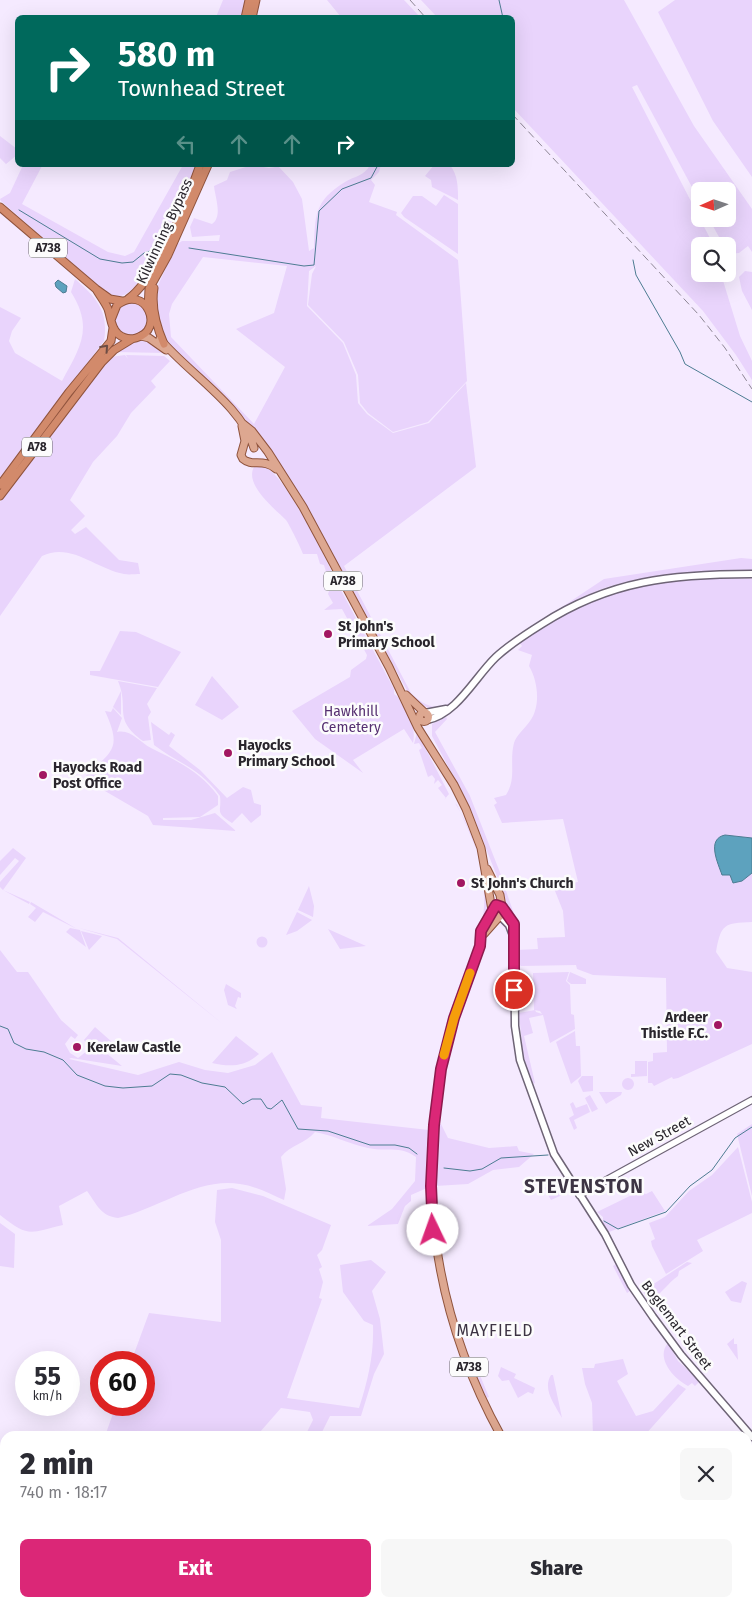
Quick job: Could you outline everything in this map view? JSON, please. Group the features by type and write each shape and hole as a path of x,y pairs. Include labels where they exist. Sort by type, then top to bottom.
{"highway":[{"path":"246,15 248,0"},
{"path":"253,15 256,0"},
{"name":"Kilwinning Bypass","path":"125,300 143,283 167,240 199,167"},
{"name":"Kilwinning Bypass","path":"150,312 150,289 191,206 207,167"},
{"name":"A738","path":"0,207 96,289 110,298 125,300"},
{"path":"157,276 153,300 158,328 164,344"},
{"name":"A738","path":"96,289 105,304 112,324"},
{"path":"125,300 140,301 150,312 150,326 141,336"},
{"name":"A78","path":"0,485 69,392 111,341 113,309 125,300"},
{"path":"112,324 121,336 132,339"},
{"name":"A78","path":"0,496 102,362 114,350 141,336"}],"main road":[{"name":"A738","path":"150,312 157,334 172,354 242,423 255,449 265,454 275,464 317,532 402,691 406,702 423,718"},
{"name":"A738","path":"141,336 152,340 172,354"},
{"path":"242,423 243,460 247,463 254,461 271,465 281,473"},
{"path":"242,423 252,432 275,464"},
{"path":"244,449 255,449 257,457 254,461"},
{"path":"423,718 441,716 496,657 518,639 556,614 604,591 666,577 752,574"},
{"name":"A738","path":"402,691 423,718"},
{"path":"406,702 463,803 485,864 500,895 502,911"},
{"path":"423,718 423,735"},
{"path":"423,718 430,744"},
{"path":"485,864 492,911"},
{"path":"492,911 496,905 502,911"},
{"name":"A738","path":"492,911 483,924 481,937 454,1018 439,1077 434,1125 431,1209 435,1249 449,1312 478,1390 498,1431"},
{"name":"A738","path":"481,937 502,911"},
{"name":"Boglemart Street","path":"502,911 513,922 517,1042 525,1075 550,1145 561,1168 605,1234 628,1280 653,1317 681,1355 747,1431"}],"street":[{"name":"New Street","path":"579,1195 752,1100"}],"green space":[{"path":"223,0 245,0 241,15 217,15"},
{"path":"327,0 404,0 418,15 339,15"},
{"path":"421,0 624,0 694,126 733,182 691,182 691,185 637,85 632,87 691,201 691,228 705,228 709,237 691,237 691,282 723,282 740,336 752,361 752,380 703,311 515,110 515,15 435,15"},
{"path":"675,0 752,0 752,177 713,121 658,12"},
{"path":"0,136 15,147 15,157 6,164 0,158"},
{"path":"22,167 41,167 22,204 108,252 125,256 134,252 182,167 195,167 175,217 154,259 132,290 121,296 113,295 100,288 1,201 0,199 10,193"},
{"path":"246,167 279,167 293,182 302,199 309,251 314,248 318,210 327,196 345,182 362,174 369,167 380,167 379,172 371,180 375,185 369,202 397,212 396,215 458,260 467,381 428,422 393,432 368,413 360,403 358,375 344,342 308,305 312,274 316,266 309,271 307,306 343,343 356,375 358,403 367,414 393,433 429,423 466,383 476,467 344,566 411,693 428,705 438,707 449,703 446,707 435,708 426,707 410,696 317,525 290,482 246,421 220,391 167,343 159,324 156,290 176,245 182,241 219,241 220,235 192,237 190,227 194,218 212,224 215,221 218,212 214,186 227,180 230,172","holes":["203,257 287,266 274,313 236,329 285,367 254,424 171,337 169,314 172,304"]},
{"path":"432,167 452,167 458,186 458,200 432,187 431,180 425,176"},
{"path":"736,186 752,209 752,252 748,246 736,253 736,237 719,237 714,228 736,228"},
{"path":"444,195 458,204 458,254 401,213 413,196 422,196 436,206"},
{"path":"745,271 752,272 752,310 742,291 739,277"},
{"path":"75,279 95,299 103,313 105,321 104,341 0,479 0,307 21,318 12,331 9,341 15,353 62,381 82,338 82,316 71,292"},
{"path":"131,303 137,304 142,308 146,313 146,325 142,330 137,334 131,335 125,334 120,330 116,325 115,319 116,313 120,308 125,304"},
{"path":"145,340 150,341 165,353 116,352 129,344"},
{"path":"125,355 128,359 126,355 164,356 170,361 151,381 156,387 131,413 117,436 93,462 70,500 85,516 71,530 75,534 86,527 119,560 138,563 140,574 124,574 73,554 63,552 42,556 0,616 0,502 104,364 111,357"},
{"name":"Hawkhill Cemetery","path":"263,465 274,473 285,487 308,524 394,689 394,694 398,697 412,725 413,743 404,729 353,760 363,773 315,739 292,711 350,677 351,670 366,659 367,655 342,609 324,610 333,603 328,594 331,586 328,584 324,565 320,564 317,554 303,554 286,520 268,503 257,489 252,474 254,467"},
{"path":"741,558 752,559 752,571 696,572 641,579 604,588 556,611 604,579"},
{"path":"703,578 752,579 752,922 735,923 725,927 722,930 716,952 727,968 752,972 752,1044 678,1078 673,1079 672,1077 654,1086 652,1083 648,1083 648,1062 653,1061 653,1053 667,1052 666,978 593,975 577,969 576,965 521,966 517,963 517,950 538,949 537,938 565,937 563,911 553,886 578,882 563,819 502,823 494,805 497,803 494,798 506,795 509,789 515,740 530,721 536,708 536,686 529,666 532,655 518,650 522,646 519,642 571,610 616,591 653,583"},
{"path":"120,631 136,632 181,652 158,687 90,675 90,671 100,671"},
{"path":"212,676 239,707 222,720 195,705"},
{"path":"118,681 157,688 147,704 151,712 148,717 151,740 143,741 128,726 123,713 123,699"},
{"path":"121,691 121,715 113,707"},
{"path":"113,708 122,718 117,732 131,734 188,768 204,780 218,796 218,805 200,817 163,818 163,820 191,820 215,813 236,831 153,825 148,816 86,780 86,776 103,760 112,748 113,734 105,711 111,712"},
{"path":"446,717 447,719 435,732 470,796 501,875 498,879 470,808 432,736 432,724"},
{"path":"151,722 169,735 171,732 175,735 169,746 200,770 227,798 243,787 251,790 254,803 261,805 261,815 251,823 242,813 232,823 223,816 220,811 220,796 205,779 154,745"},
{"path":"417,732 449,794 446,798 438,788 442,785 438,780 434,784 435,779 432,775 428,777 419,750 422,748 419,743 414,744"},
{"path":"461,813 469,830 476,849 467,828"},
{"path":"13,848 26,858 3,890 0,887 0,882 19,861 15,858 0,875 0,861"},
{"path":"476,849 489,897 489,910 482,922 484,907 483,876"},
{"path":"500,884 504,885 514,914 509,910"},
{"path":"309,886 314,906 313,917 298,910"},
{"path":"3,890 30,902 29,904"},
{"path":"31,902 77,929 43,912 35,922 28,917 36,908 30,904"},
{"path":"297,912 312,920 297,931 286,935"},
{"path":"70,928 80,930 86,947 66,932"},
{"path":"79,928 118,938 224,1025 117,939"},
{"path":"328,929 366,946 340,949"},
{"path":"81,931 102,936 89,950"},
{"path":"260,937 264,937 267,942 266,946 260,947 257,944 257,940"},
{"path":"0,950 17,972 28,972 61,1020 78,1035 75,1039 71,1036 65,1044 70,1053 78,1058 87,1051 87,1044 84,1040 95,1027 112,1042 105,1052 122,1066 69,1059 138,1075 179,1062 205,1070 228,1073 255,1065 272,1052 301,1105 322,1107 321,1118 429,1130 427,1188 411,1195 411,1201 405,1206 398,1224 367,1226 392,1209 415,1181 416,1157 404,1151 368,1148 315,1132 281,1157 286,1189 284,1200 252,1186 224,1183 193,1189 133,1214 118,1218 103,1212 87,1191 59,1206 63,1225 30,1232 17,1227 0,1215"},
{"path":"569,972 566,981 570,985 571,1014 574,1015 575,1029 550,1043 543,1015 529,1018 533,1033 524,1036 535,1083 532,1084 523,1055 519,1013 535,1010 533,973"},
{"path":"570,972 586,979 586,984 571,984 567,981"},
{"path":"226,984 241,993 241,998 238,997 235,1006 237,1009 228,1005 224,990"},
{"path":"575,1031 576,1046 580,1046 581,1076 571,1084 556,1042"},
{"path":"236,1036 259,1054 237,1065 212,1063"},
{"path":"635,1061 647,1061 647,1076 631,1077 631,1074 635,1074"},
{"path":"582,1076 593,1076 593,1091 583,1092 578,1081"},
{"path":"626,1078 630,1078 634,1084 630,1090 626,1090 622,1086 622,1082"},
{"path":"599,1092 622,1092 621,1095 606,1104"},
{"path":"590,1095 598,1109 592,1112 585,1098"},
{"path":"573,1102 576,1108 587,1104 590,1112 574,1120 577,1128 574,1130 569,1118 574,1115 570,1104"},
{"path":"438,1124 441,1124 448,1138 489,1148 517,1146 519,1151 534,1154 519,1167 493,1170 468,1184 435,1186"},
{"path":"752,1124 752,1196 737,1134"},
{"path":"738,1147 752,1202 752,1213 697,1240 703,1251 666,1274 652,1246 651,1241 655,1239 649,1223 665,1217 689,1191 712,1175"},
{"path":"558,1179 557,1186 552,1189 553,1192 557,1193 560,1190 569,1192 551,1200 544,1188"},
{"path":"232,1188 263,1196 331,1225 322,1250 317,1255 322,1267 319,1269 323,1282 319,1298 322,1299 287,1398 359,1408 370,1367 373,1325 364,1321 343,1292 340,1265 371,1260 386,1272 372,1291 380,1319 384,1354 374,1374 361,1416 330,1416 322,1431 308,1431 313,1420 310,1412 281,1408 261,1431 107,1431 112,1416 155,1416 155,1351 135,1351 149,1313 221,1322 221,1240 215,1222 217,1190"},
{"path":"652,1191 665,1211 609,1232 603,1223 603,1217 597,1212 638,1192 646,1194"},
{"path":"0,1223 15,1234 14,1268 0,1266"},
{"path":"687,1262 692,1263 679,1271 678,1276 650,1302 643,1291"},
{"path":"616,1264 630,1291 627,1293 613,1266"},
{"path":"742,1281 747,1283 741,1303 731,1301 725,1292"},
{"path":"734,1338 734,1344 737,1344 738,1360 727,1344"},
{"path":"668,1343 678,1361 700,1381 695,1386 692,1383 688,1386 683,1383 668,1368 664,1355"},
{"path":"623,1359 628,1374 617,1381 636,1416 653,1411 678,1384 686,1389 648,1431 593,1431 592,1403 585,1384 582,1368 594,1368 595,1364"},
{"path":"474,1361 489,1397 486,1398 471,1362"},
{"path":"501,1367 516,1374 514,1378 535,1388 533,1394 528,1392 518,1398 509,1380 502,1381 498,1376"},
{"path":"551,1375 553,1375 562,1418 549,1391 548,1386"}],"water":[{"path":"58,280 67,286 66,292 63,293 56,287 55,283"},
{"path":"725,835 752,838 752,873 742,881 733,883 730,875 722,875 716,858 715,846 719,837"}],"waterway":[{"path":"499,0 502,15"},
{"path":"189,248 304,266 314,265 319,211 342,189 371,178 377,167"},
{"path":"19,210 100,259 122,263 133,262 144,253 153,250"},
{"path":"633,260 636,275 685,364 752,402"},
{"path":"0,1026 8,1029 14,1043 26,1049 44,1052 63,1060 77,1075 105,1086 123,1088 152,1086 170,1074 181,1075 202,1083 225,1087 243,1104 252,1099 261,1099 267,1108 271,1109 282,1100 298,1129 328,1131 370,1145 395,1145 409,1148 417,1154"},
{"path":"604,1221 618,1229 666,1212 690,1186 712,1170 735,1138 752,1127"},
{"path":"444,1168 470,1171 482,1169 501,1158 548,1155"}],"railway":[{"path":"410,0 423,15"},
{"path":"515,117 699,315 725,348 752,389"}],"slow traffic":[{"path":"444,1055 454,1018 470,973"}],"place":[{"name":"St John's Primary School","path":"328,634"},
{"name":"Hayocks Primary School","path":"228,753"},
{"name":"Hayocks Road Post Office","path":"43,775"},
{"name":"St John's Church","path":"461,883"},
{"name":"Ardeer Thistle F.C.","path":"718,1025"},
{"name":"Kerelaw Castle","path":"77,1047"}],"district":[{"name":"STEVENSTON","path":"584,1186"},
{"name":"MAYFIELD","path":"495,1330"}],"route":[{"path":"433,1230 431,1186 434,1125 441,1069 454,1018 480,946 483,924 492,912 492,908 496,905 502,907 514,924 514,990"}]}
